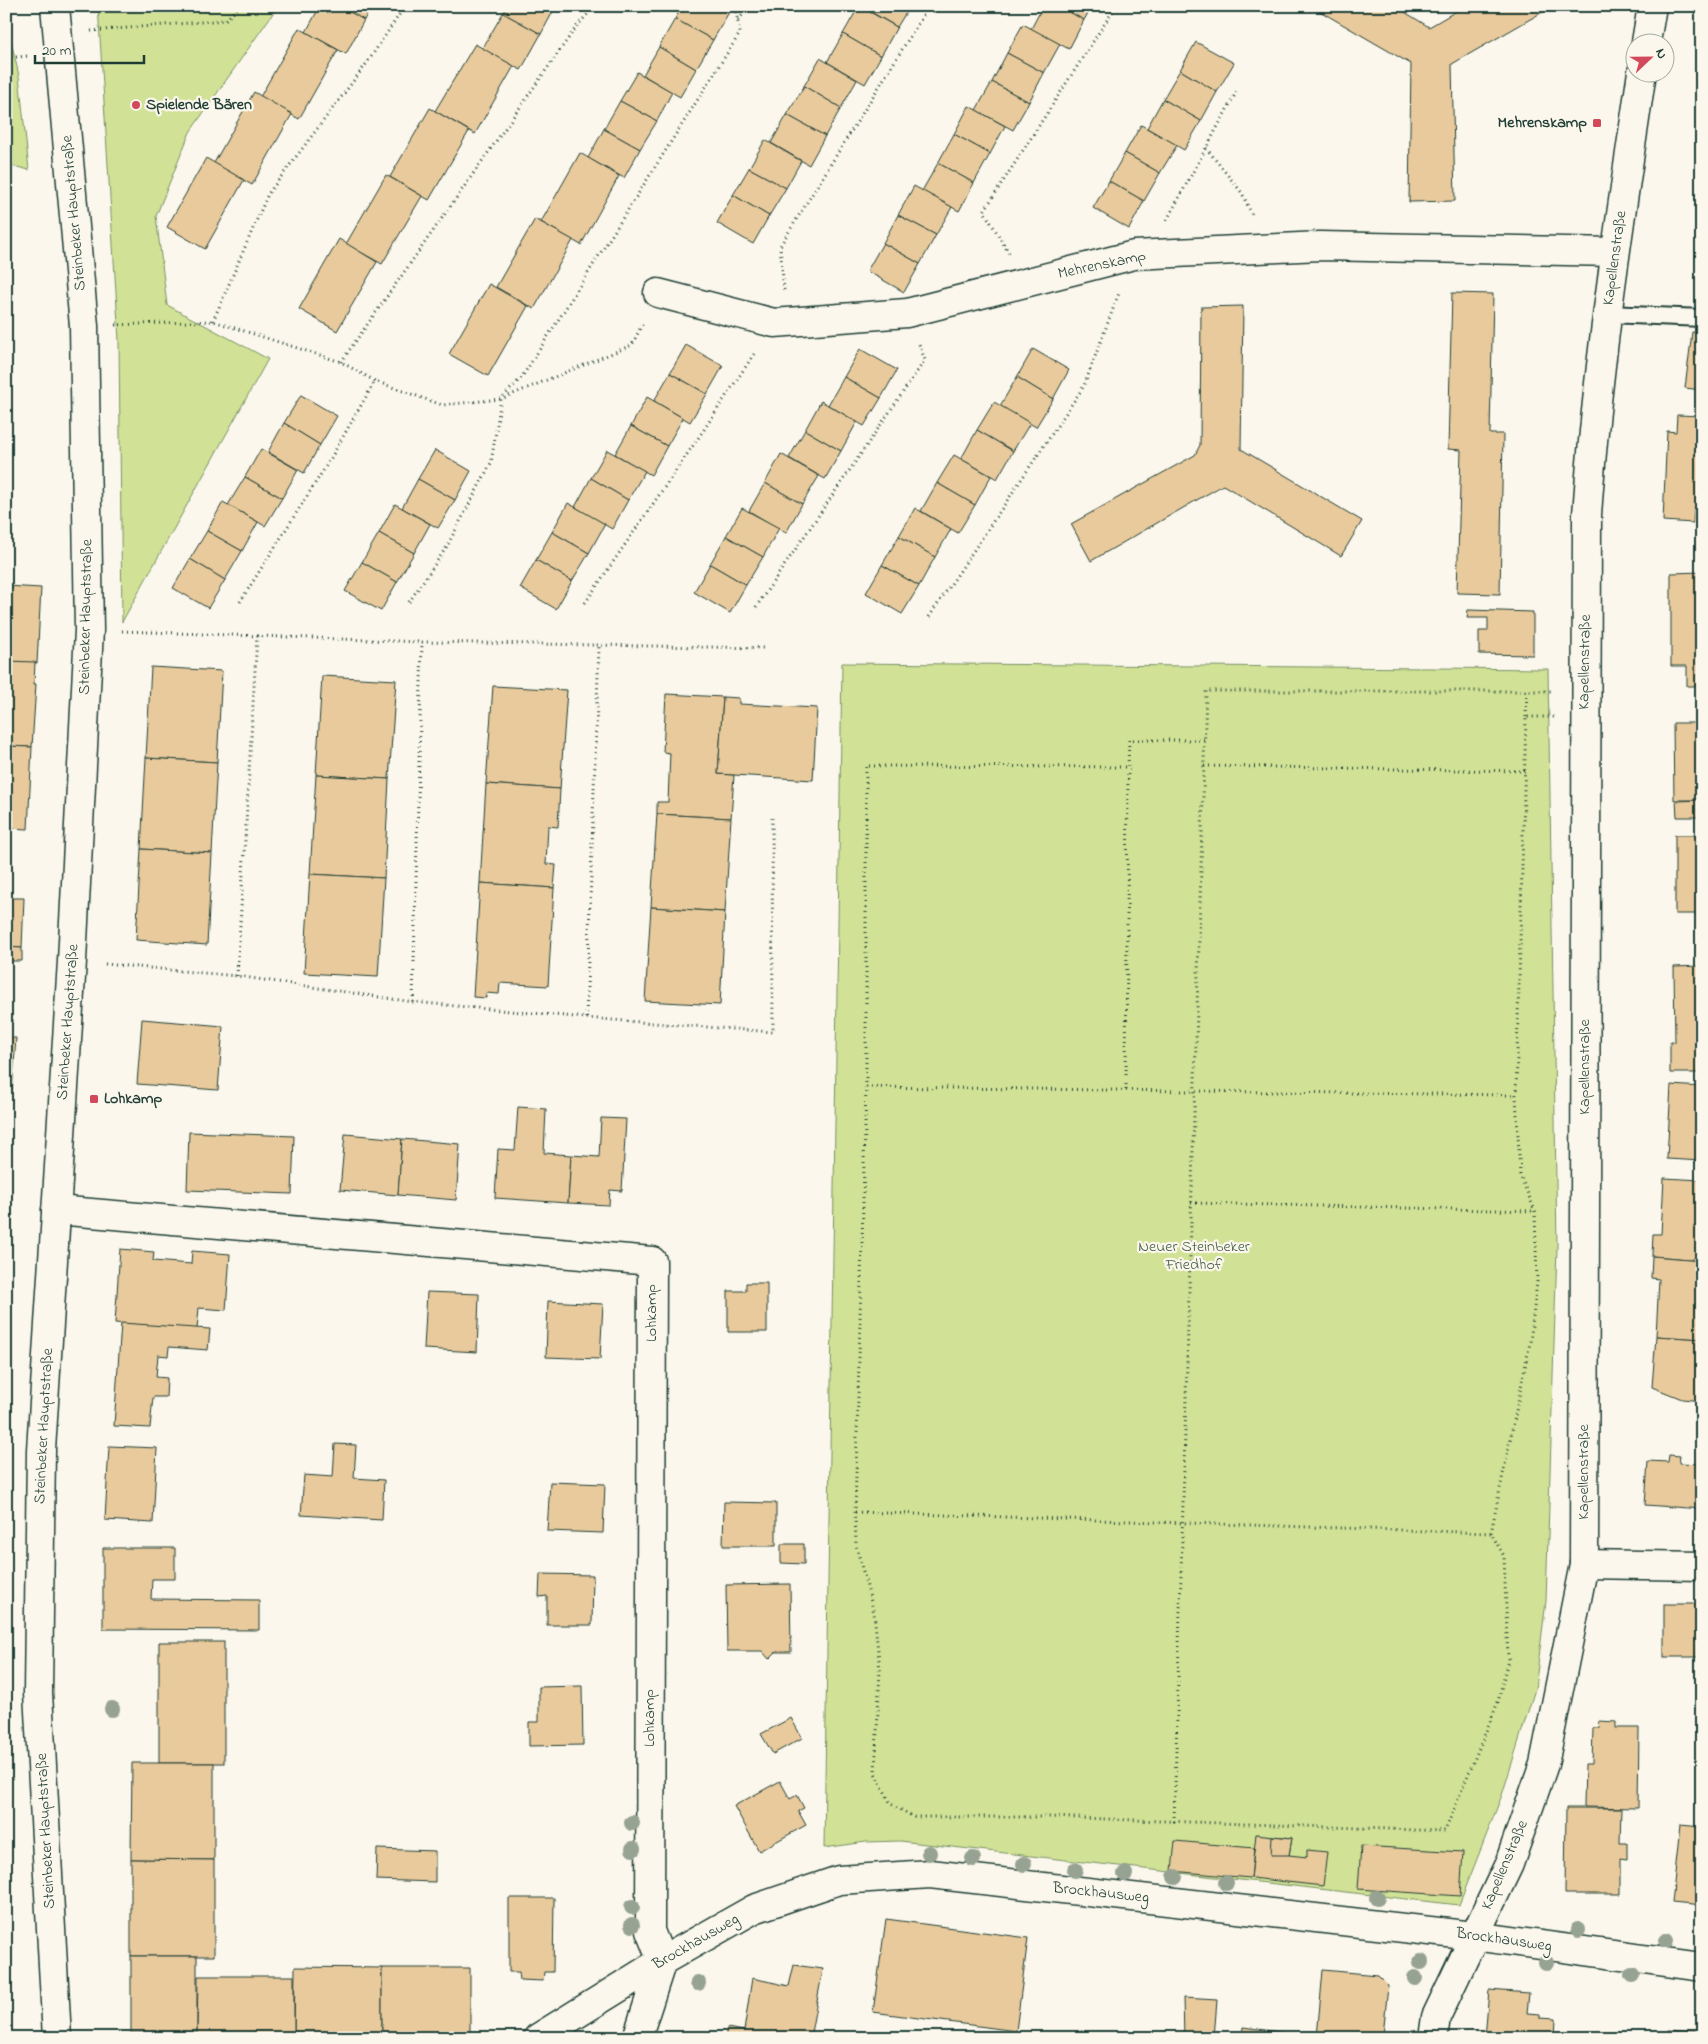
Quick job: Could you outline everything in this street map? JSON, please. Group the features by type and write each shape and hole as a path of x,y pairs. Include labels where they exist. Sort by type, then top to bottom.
{"street":[{"name":"Steinbeker Hauptstraße","path":"56,6 84,326 89,630 72,960 40,1450 38,1693 57,2038"},
{"path":"1648,32 1652,6"},
{"name":"Kapellenstraße","path":"1433,2038 1436,2018 1509,1864 1544,1764 1584,1564 1586,515 1592,442 1615,252 1640,82"},
{"name":"Mehrenskamp","path":"658,292 781,323 907,313 1141,255 1320,246 1615,252"},
{"name":"Lohkamp","path":"56,1210 652,1261 650,1931 662,1961"},
{"path":"1584,1564 1702,1566"},
{"name":"Brockhausweg","path":"538,2038 662,1961 754,1909 839,1880 930,1874 1474,1936 1702,1967"},
{"path":"638,2038 662,1961"}],"lane":[{"path":"1608,314 1702,318"}],"path":[{"path":"125,28 225,20 241,6"},
{"path":"213,321 268,194 367,63 405,6"},
{"path":"341,362 577,26 595,6"},
{"path":"409,602 446,548 491,464 501,399 522,377 740,33 735,6"},
{"path":"738,21 751,6"},
{"path":"584,603 703,431 781,323 780,246 929,6"},
{"path":"1027,282 984,211 1116,6"},
{"path":"929,617 1084,386 1141,255 1206,148 1237,91"},
{"path":"1206,148 1242,193 1267,248"},
{"path":"756,607 925,360 907,313"},
{"path":"84,326 213,321 341,362 375,381 442,405 501,399 632,345"},
{"path":"240,602 328,464 375,381"},
{"path":"89,630 422,642 766,648"},
{"path":"237,976 257,636"},
{"path":"413,1002 422,642"},
{"path":"586,1018 599,646"},
{"path":"1174,1822 1206,691 1527,691 1585,705"},
{"path":"1128,767 866,766 866,1087 855,1512 856,1545 874,1613 880,1670 874,1773 891,1804 914,1817 1049,1816 1445,1831 1498,1702 1508,1660 1504,1556 1492,1533 1530,1342 1537,1282 1535,1211 1520,1175 1516,1094 1527,691"},
{"path":"1526,717 1585,705"},
{"path":"1126,1090 1128,740 1204,740"},
{"path":"1204,766 1525,771"},
{"path":"72,960 237,976 413,1002 586,1018 773,1032 772,818"},
{"path":"866,1087 1516,1094"},
{"path":"1191,1202 1535,1211"},
{"path":"855,1512 1492,1533"}],"green space":[{"path":"98,6 278,6 190,132 156,216 167,305 268,359 122,622 119,340"},
{"path":"6,19 19,76 29,170 6,164"},
{"name":"Neuer Steinbeker Friedhof","path":"842,663 1548,669 1557,1247 1546,1601 1535,1689 1502,1795 1459,1905 900,1841 866,1842 824,1848"}],"building":[{"path":"320,6 340,6 364,20 346,54 306,32"},
{"path":"340,6 372,6 364,20"},
{"path":"507,6 556,6 541,34 503,13"},
{"path":"682,6 719,6 729,12 713,40 675,19"},
{"path":"859,6 897,27 881,56 843,34"},
{"path":"861,6 910,6 897,27"},
{"path":"1043,6 1059,6 1084,20 1069,49 1031,29"},
{"path":"1059,6 1092,6 1084,20"},
{"path":"1311,6 1395,6 1429,27 1465,6 1553,6 1452,64 1455,201 1409,202 1411,64"},
{"path":"503,13 541,34 521,70 482,49"},
{"path":"675,19 713,40 696,69 659,47"},
{"path":"1023,24 1060,44 1044,73 1007,53"},
{"path":"299,28 338,50 299,119 260,97"},
{"path":"843,34 881,56 865,84 827,62"},
{"path":"1196,42 1234,63 1217,92 1180,70"},
{"path":"475,44 514,66 475,134 435,111"},
{"path":"659,47 696,69 680,97 643,75"},
{"path":"1007,53 1044,73 1029,102 992,82"},
{"path":"820,58 857,80 841,108 804,86"},
{"path":"1180,70 1217,92 1201,121 1163,99"},
{"path":"637,72 672,92 657,121 620,101"},
{"path":"992,82 1029,102 1013,130 976,110"},
{"path":"804,86 841,108 825,136 787,115"},
{"path":"254,92 292,114 252,185 214,163"},
{"path":"1163,99 1201,121 1184,150 1147,128"},
{"path":"620,101 657,121 640,149 604,129"},
{"path":"969,106 1005,126 990,154 954,134"},
{"path":"430,108 469,131 429,200 390,177"},
{"path":"787,115 825,136 809,165 771,143"},
{"path":"1141,125 1177,145 1160,173 1125,153"},
{"path":"604,129 640,149 624,178 588,158"},
{"path":"954,134 990,154 974,183 938,163"},
{"path":"765,140 801,161 786,188 749,168"},
{"path":"580,153 619,176 581,245 541,222"},
{"path":"1125,153 1160,173 1144,201 1109,181"},
{"path":"206,158 244,180 205,249 167,227"},
{"path":"938,163 974,183 959,211 922,191"},
{"path":"749,168 786,188 769,216 733,195"},
{"path":"386,175 422,196 382,264 346,244"},
{"path":"1109,181 1144,201 1129,229 1093,208"},
{"path":"914,186 952,207 936,235 898,215"},
{"path":"733,195 769,216 753,244 717,223"},
{"path":"898,215 936,235 920,264 883,243"},
{"path":"535,219 573,240 534,309 496,287"},
{"path":"339,239 377,262 337,331 299,309"},
{"path":"883,243 920,264 904,292 867,271"},
{"path":"489,284 528,306 488,376 449,354"},
{"path":"1452,293 1493,294 1490,434 1503,434 1500,594 1457,593 1461,450 1448,449"},
{"path":"1243,306 1241,449 1362,521 1341,556 1223,485 1091,561 1071,524 1195,455 1200,445 1201,307"},
{"path":"1692,332 1702,333 1702,390 1685,388"},
{"path":"686,345 723,366 707,394 670,373"},
{"path":"860,349 897,370 881,398 844,377"},
{"path":"1033,349 1069,370 1053,399 1017,377"},
{"path":"670,373 707,394 690,422 654,401"},
{"path":"844,377 881,398 864,426 828,405"},
{"path":"1017,377 1053,399 1036,427 1000,406"},
{"path":"301,395 337,416 320,445 284,423"},
{"path":"647,397 683,418 667,446 631,426"},
{"path":"821,401 857,422 841,451 805,430"},
{"path":"994,402 1030,423 1013,451 977,430"},
{"path":"1677,415 1702,416 1702,509 1694,509 1693,523 1663,521 1667,431 1676,432"},
{"path":"284,423 320,445 304,473 268,452"},
{"path":"631,426 667,446 651,475 615,454"},
{"path":"805,430 841,451 825,479 789,458"},
{"path":"977,430 1013,451 997,479 961,459"},
{"path":"261,449 298,470 282,498 245,477"},
{"path":"435,450 471,471 455,500 418,479"},
{"path":"607,450 645,471 628,500 591,478"},
{"path":"781,454 819,476 802,504 765,483"},
{"path":"954,455 991,476 975,505 937,483"},
{"path":"245,477 282,498 265,526 228,505"},
{"path":"591,478 628,500 612,529 575,507"},
{"path":"418,479 455,500 438,528 402,508"},
{"path":"765,483 802,504 786,533 749,511"},
{"path":"937,483 975,505 958,533 921,511"},
{"path":"223,502 258,522 242,551 207,531"},
{"path":"568,503 605,524 589,553 552,532"},
{"path":"395,504 430,524 414,553 379,533"},
{"path":"742,508 779,528 763,557 726,536"},
{"path":"915,508 951,529 935,557 899,536"},
{"path":"207,531 242,551 225,580 190,559"},
{"path":"552,532 589,553 572,581 536,560"},
{"path":"379,533 414,553 397,582 362,562"},
{"path":"726,536 763,557 746,585 710,564"},
{"path":"899,536 935,557 919,586 882,565"},
{"path":"190,559 225,580 208,608 173,588"},
{"path":"536,560 572,581 556,609 520,588"},
{"path":"362,562 397,582 381,611 345,591"},
{"path":"710,564 746,585 730,613 694,592"},
{"path":"882,565 919,586 902,614 866,593"},
{"path":"1702,572 1702,686 1687,686 1687,666 1671,666 1671,573"},
{"path":"6,586 41,588 37,663 6,661"},
{"path":"1468,610 1533,612 1533,655 1479,654 1479,631 1488,631 1488,618 1467,618"},
{"path":"6,661 35,662 34,684 36,684 32,747 6,746"},
{"path":"151,667 222,671 217,762 146,758"},
{"path":"322,676 396,680 389,779 316,775"},
{"path":"493,686 567,690 560,789 486,784"},
{"path":"666,694 723,697 718,774 734,775 731,818 657,814 657,802 668,802 670,753 663,752"},
{"path":"723,697 739,698 739,704 817,708 813,780 718,774"},
{"path":"1673,723 1702,723 1702,800 1674,800"},
{"path":"6,746 32,747 28,829 6,828"},
{"path":"146,758 217,762 212,853 141,849"},
{"path":"316,775 389,779 384,878 310,874"},
{"path":"486,784 560,789 558,827 548,826 546,864 556,865 554,888 480,883"},
{"path":"1702,800 1702,817 1677,817 1676,801"},
{"path":"657,814 731,818 725,912 651,907"},
{"path":"1675,835 1702,835 1702,914 1675,914"},
{"path":"141,849 212,853 207,945 136,940"},
{"path":"310,874 384,878 378,977 304,973"},
{"path":"480,883 554,888 548,986 500,983 499,994 486,993 486,998 473,997"},
{"path":"6,898 24,898 22,948 6,947"},
{"path":"651,907 725,912 720,1005 645,1001"},
{"path":"6,947 22,948 22,961 6,961"},
{"path":"1702,966 1702,1073 1670,1073 1670,1042 1675,1042 1674,967"},
{"path":"142,1019 223,1026 218,1090 137,1084"},
{"path":"6,1038 16,1038 12,1092 6,1092"},
{"path":"1671,1085 1702,1087 1702,1161 1667,1159"},
{"path":"518,1107 546,1109 544,1153 571,1155 568,1203 495,1198 498,1149 515,1150"},
{"path":"601,1118 626,1119 622,1191 610,1190 609,1205 568,1203 571,1155 599,1157"},
{"path":"189,1132 294,1136 292,1194 187,1190"},
{"path":"345,1134 402,1139 398,1195 340,1190"},
{"path":"402,1139 460,1144 456,1200 398,1195"},
{"path":"1664,1178 1702,1180 1702,1260 1652,1256 1653,1234 1661,1234"},
{"path":"120,1249 154,1252 153,1261 191,1264 192,1251 230,1254 226,1310 199,1308 197,1329 115,1323"},
{"path":"1652,1256 1702,1260 1701,1339 1656,1336 1659,1279 1651,1278"},
{"path":"746,1283 767,1283 767,1332 728,1332 728,1291 746,1291"},
{"path":"427,1292 479,1294 477,1352 424,1349"},
{"path":"548,1301 603,1304 600,1359 546,1357"},
{"path":"121,1323 210,1329 208,1350 169,1347 168,1356 158,1355 156,1377 167,1378 166,1397 153,1397 150,1428 114,1426"},
{"path":"1656,1336 1702,1339 1702,1401 1682,1399 1652,1387"},
{"path":"335,1444 356,1445 354,1478 384,1480 382,1520 301,1515 304,1475 333,1477"},
{"path":"109,1446 157,1448 153,1523 105,1520"},
{"path":"1669,1455 1680,1456 1679,1463 1702,1464 1702,1509 1645,1505 1648,1461 1668,1462"},
{"path":"550,1482 605,1484 603,1533 547,1531"},
{"path":"724,1502 776,1503 776,1546 723,1546"},
{"path":"781,1544 804,1544 804,1564 781,1563"},
{"path":"103,1548 175,1548 175,1579 152,1579 151,1599 259,1600 259,1630 103,1629"},
{"path":"540,1574 593,1575 592,1625 547,1625 547,1596 539,1597"},
{"path":"790,1584 791,1652 776,1652 769,1659 762,1651 727,1651 726,1585"},
{"path":"1664,1604 1702,1604 1702,1657 1664,1657"},
{"path":"159,1642 224,1642 224,1763 159,1763"},
{"path":"582,1686 583,1745 529,1746 529,1722 539,1722 539,1687"},
{"path":"791,1718 802,1738 773,1754 761,1734"},
{"path":"1599,1721 1616,1722 1616,1728 1639,1728 1638,1808 1584,1807 1585,1764 1592,1764 1593,1728 1600,1728"},
{"path":"132,1763 214,1763 214,1860 131,1859"},
{"path":"780,1781 790,1799 797,1795 804,1808 798,1811 806,1825 759,1851 734,1806"},
{"path":"1566,1808 1621,1808 1620,1843 1627,1843 1627,1860 1620,1859 1620,1894 1565,1894"},
{"path":"1680,1825 1702,1827 1702,1906 1672,1903"},
{"path":"1256,1834 1292,1838 1289,1855 1307,1857 1307,1850 1327,1852 1323,1886 1251,1878"},
{"path":"1272,1836 1292,1838 1289,1855 1271,1855"},
{"path":"1175,1841 1254,1848 1251,1878 1172,1871"},
{"path":"1361,1846 1463,1852 1460,1896 1358,1889"},
{"path":"377,1849 435,1851 435,1882 376,1880"},
{"path":"131,1859 214,1860 214,1956 131,1956"},
{"path":"509,1898 554,1898 553,1972 544,1972 543,1981 520,1980 519,1972 509,1972"},
{"path":"886,1919 1028,1938 1016,2031 873,2012"},
{"path":"131,1956 197,1956 197,2033 131,2033"},
{"path":"794,1965 823,1969 810,2038 725,2038 727,2028 744,2031 752,1978 789,1986"},
{"path":"295,1967 382,1968 382,2033 294,2033"},
{"path":"382,1968 470,1968 470,2034 382,2033"},
{"path":"1323,1970 1378,1975 1388,1985 1383,2036 1368,2034 1368,2038 1317,2037"},
{"path":"198,1976 294,1976 294,2038 197,2038"},
{"path":"1489,1990 1529,1993 1527,2013 1540,2014 1540,2018 1556,2019 1555,2038 1485,2038"},
{"path":"1183,1998 1217,2000 1214,2038 1184,2038"},
{"path":"1243,2027 1317,2037 1321,2038 1242,2038"},
{"path":"1669,2030 1702,2033 1702,2038 1669,2038"}],"place":[{"name":"Spielende Bären","path":"136,105"},
{"name":"Mehrenskamp","path":"1597,123"},
{"name":"Lohkamp","path":"94,1099"}]}
